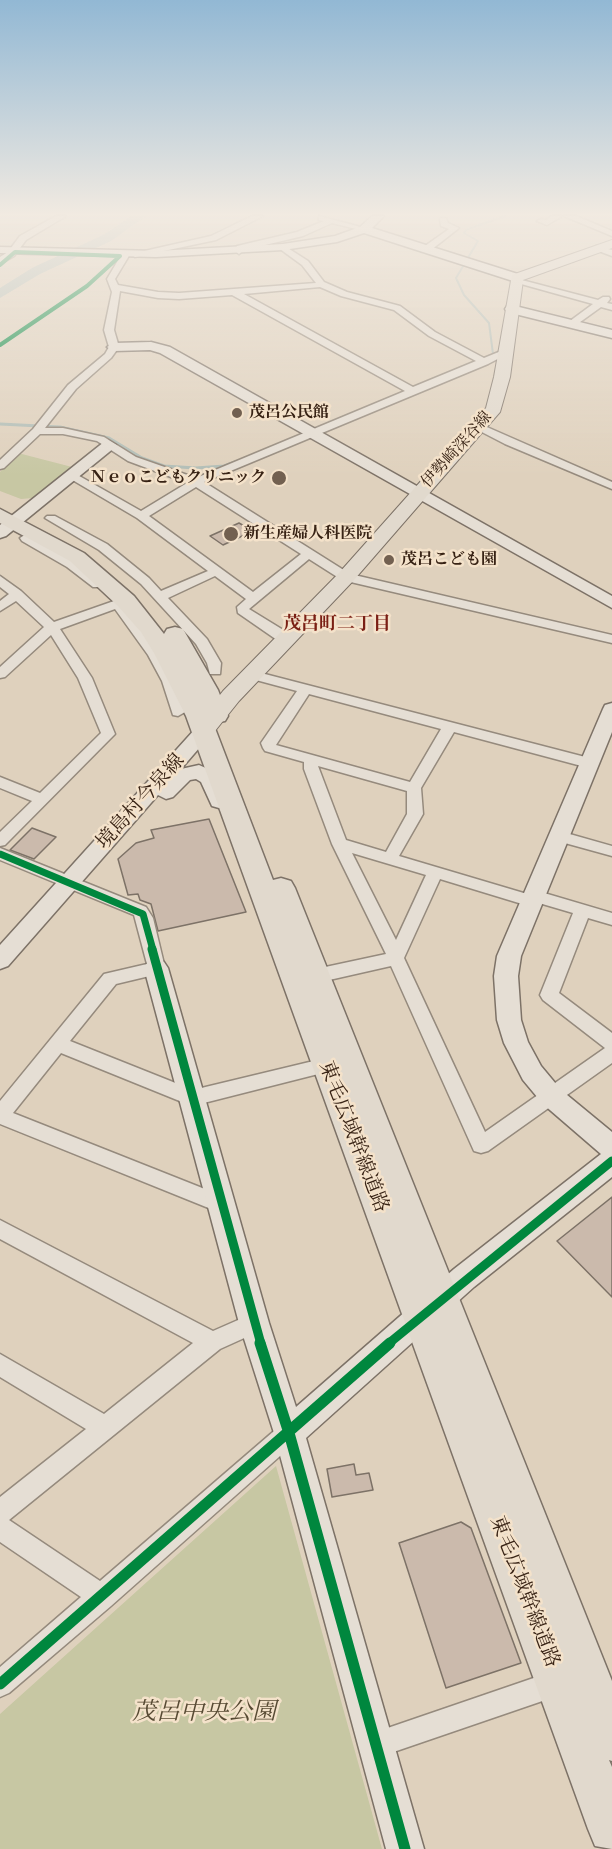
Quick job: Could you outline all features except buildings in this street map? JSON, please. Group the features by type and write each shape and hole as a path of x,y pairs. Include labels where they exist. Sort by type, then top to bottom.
{"highway":[{"name":"東毛広域幹線道路","path":"10,521 55,525 122,575 174,621 196,669 205,725 241,834 326,1065 431,1307 612,1738"},
{"name":"東毛広域幹線道路","path":"10,521 67,552 126,601 150,629 165,653 176,684 205,725 316,976 558,1683 612,1829"}],"main road":[{"name":"伊勢崎深谷線","path":"205,725 267,657 288,639 346,577 480,427 498,399 513,302"},
{"name":"伊勢崎深谷線","path":"205,725 261,676 288,639"}],"street":[{"path":"113,302 109,330 114,347"},
{"path":"253,302 413,391"},
{"path":"381,302 397,308 432,334 485,362"},
{"path":"573,323 600,303 612,307"},
{"path":"512,309 612,334"},
{"path":"114,347 142,345 165,350 612,603"},
{"path":"0,466 39,428 72,387 108,356 114,347"},
{"path":"141,516 196,482 506,352"},
{"path":"480,427 612,486"},
{"path":"39,428 100,439 132,459 196,482 346,577 612,639"},
{"path":"10,521 109,445"},
{"path":"69,475 141,516 253,598"},
{"path":"55,525 82,534 125,564 161,596 174,621 202,642 214,663 214,671"},
{"path":"288,639 242,610 253,598 308,554"},
{"path":"161,596 217,571"},
{"path":"94,575 142,634 205,725"},
{"path":"0,580 52,627 85,678 108,734 0,841"},
{"path":"0,607 18,594"},
{"path":"0,674 52,627 118,604"},
{"path":"261,676 589,763"},
{"path":"306,688 268,743 270,748 414,788"},
{"path":"612,709 509,956 506,976 507,1000 516,1042 532,1074 552,1097 612,1148"},
{"name":"境島村今泉線","path":"75,878 119,841 148,810 205,725"},
{"name":"境島村今泉線","path":"0,960 75,878 205,725"},
{"path":"390,858 415,814 414,788 450,726"},
{"path":"311,760 311,769 340,844 396,958 481,1145 612,1053"},
{"path":"148,810 184,775 190,772 204,773 210,778 223,812 241,834"},
{"path":"0,782 42,799"},
{"path":"559,836 612,851"},
{"path":"340,844 612,919"},
{"path":"0,854 75,878 143,914 254,1323 289,1433 405,1849"},
{"path":"396,958 435,872"},
{"path":"582,910 549,995 612,1043"},
{"path":"316,976 396,958"},
{"path":"156,968 110,978 0,1115 223,1205"},
{"path":"58,1044 192,1098 326,1065"},
{"path":"0,1684 431,1307 612,1161"},
{"path":"0,1229 212,1342"},
{"path":"0,1512 212,1342 254,1323"},
{"path":"0,1365 104,1427"},
{"path":"0,1527 102,1597"},
{"path":"376,1745 558,1683"}],"green space":[{"path":"18,453 72,467 33,498 21,499 0,491 0,472"},
{"name":"茂呂中央公園","path":"276,1466 382,1849 0,1849 0,1714"}],"waterway":[{"path":"471,302 489,323 493,354"},
{"path":"0,424 60,427 109,438 142,458 164,466 196,468 224,466 238,461"}],"cycle path":[{"path":"0,345 63,302"},
{"path":"0,854 143,914 254,1323 289,1433 405,1849"},
{"path":"0,1684 420,1316 612,1161"}],"place":[{"name":"茂呂公民館","path":"237,413"},
{"name":"Ｎｅｏこどもクリニック","path":"279,478"},
{"name":"新生産婦人科医院","path":"231,534"},
{"name":"茂呂こども園","path":"389,560"}],"district":[{"name":"茂呂町二丁目","path":"337,625"}]}
